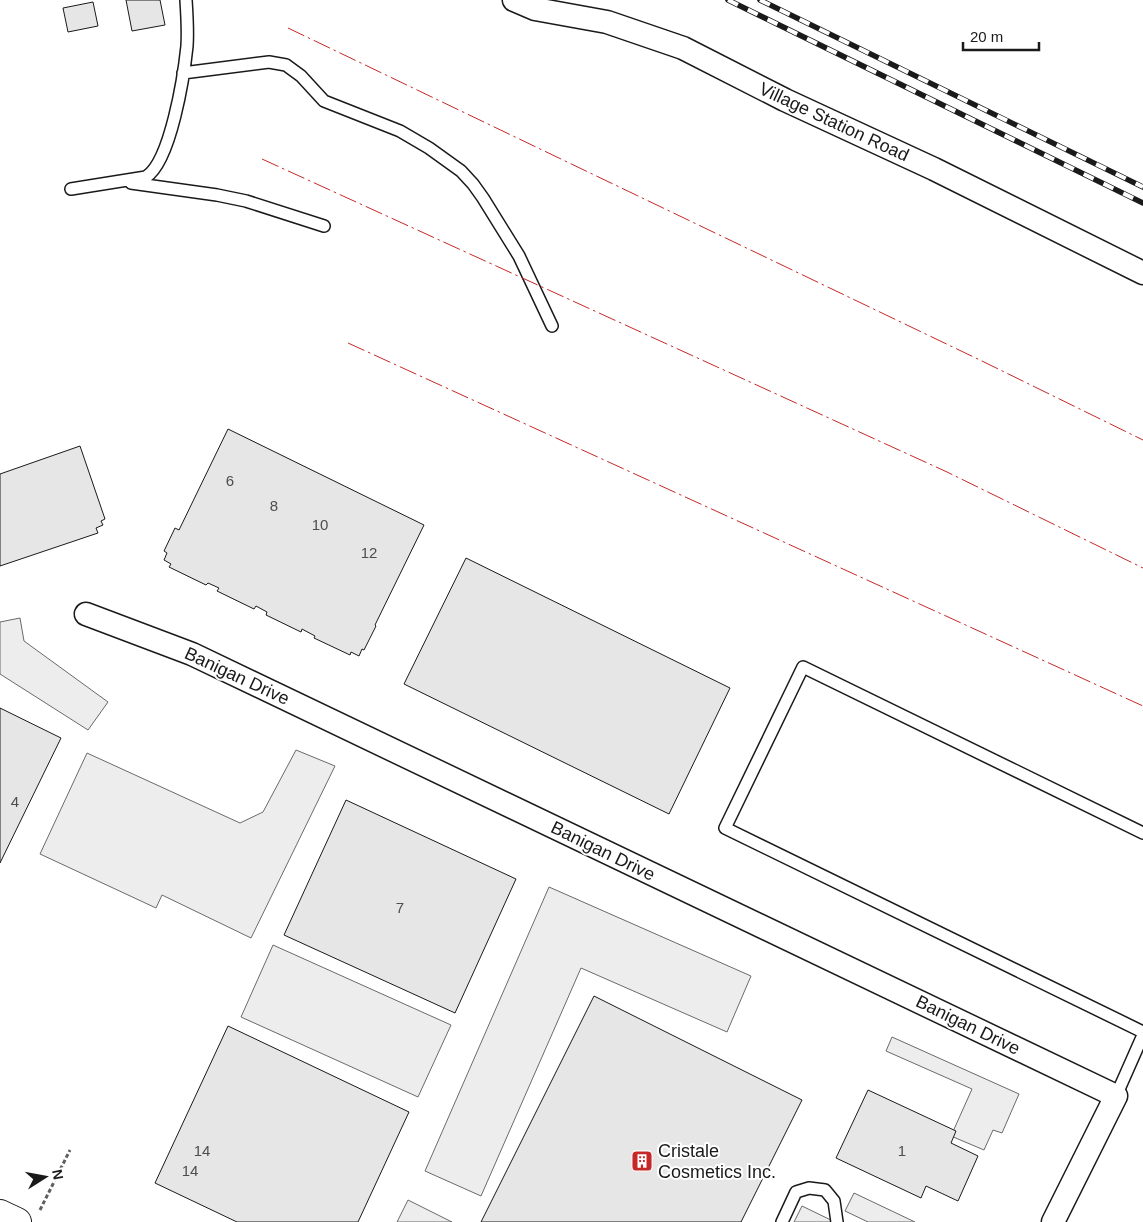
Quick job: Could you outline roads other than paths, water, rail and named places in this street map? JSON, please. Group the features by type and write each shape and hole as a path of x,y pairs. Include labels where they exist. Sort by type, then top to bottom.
{"main road":[{"path":"0,1214 28,1218"}],"street":[{"name":"Village Station Road","path":"514,0 535,9 607,22 683,48 785,100 934,169 1143,273"},
{"name":"Banigan Drive","path":"86,614 192,654 1116,1096"},
{"path":"1053,1222 1116,1096"}],"lane":[{"path":"71,189 146,177 160,158 170,132 183,73 187,44 186,0"},
{"path":"183,73 269,62 281,63 301,76 324,101 400,131 429,148 461,171 483,198 522,262 552,326"},
{"path":"117,181 246,201 324,226"},
{"path":"1116,1096 1143,1034 725,828 803,667 1143,833"},
{"path":"782,1222 796,1192 809,1188 825,1190 834,1201 837,1222"}],"railway":[{"path":"728,0 1143,203"},
{"path":"760,0 1143,187"}],"place":[{"name":"Cristale Cosmetics Inc.","path":"642,1161"}]}
